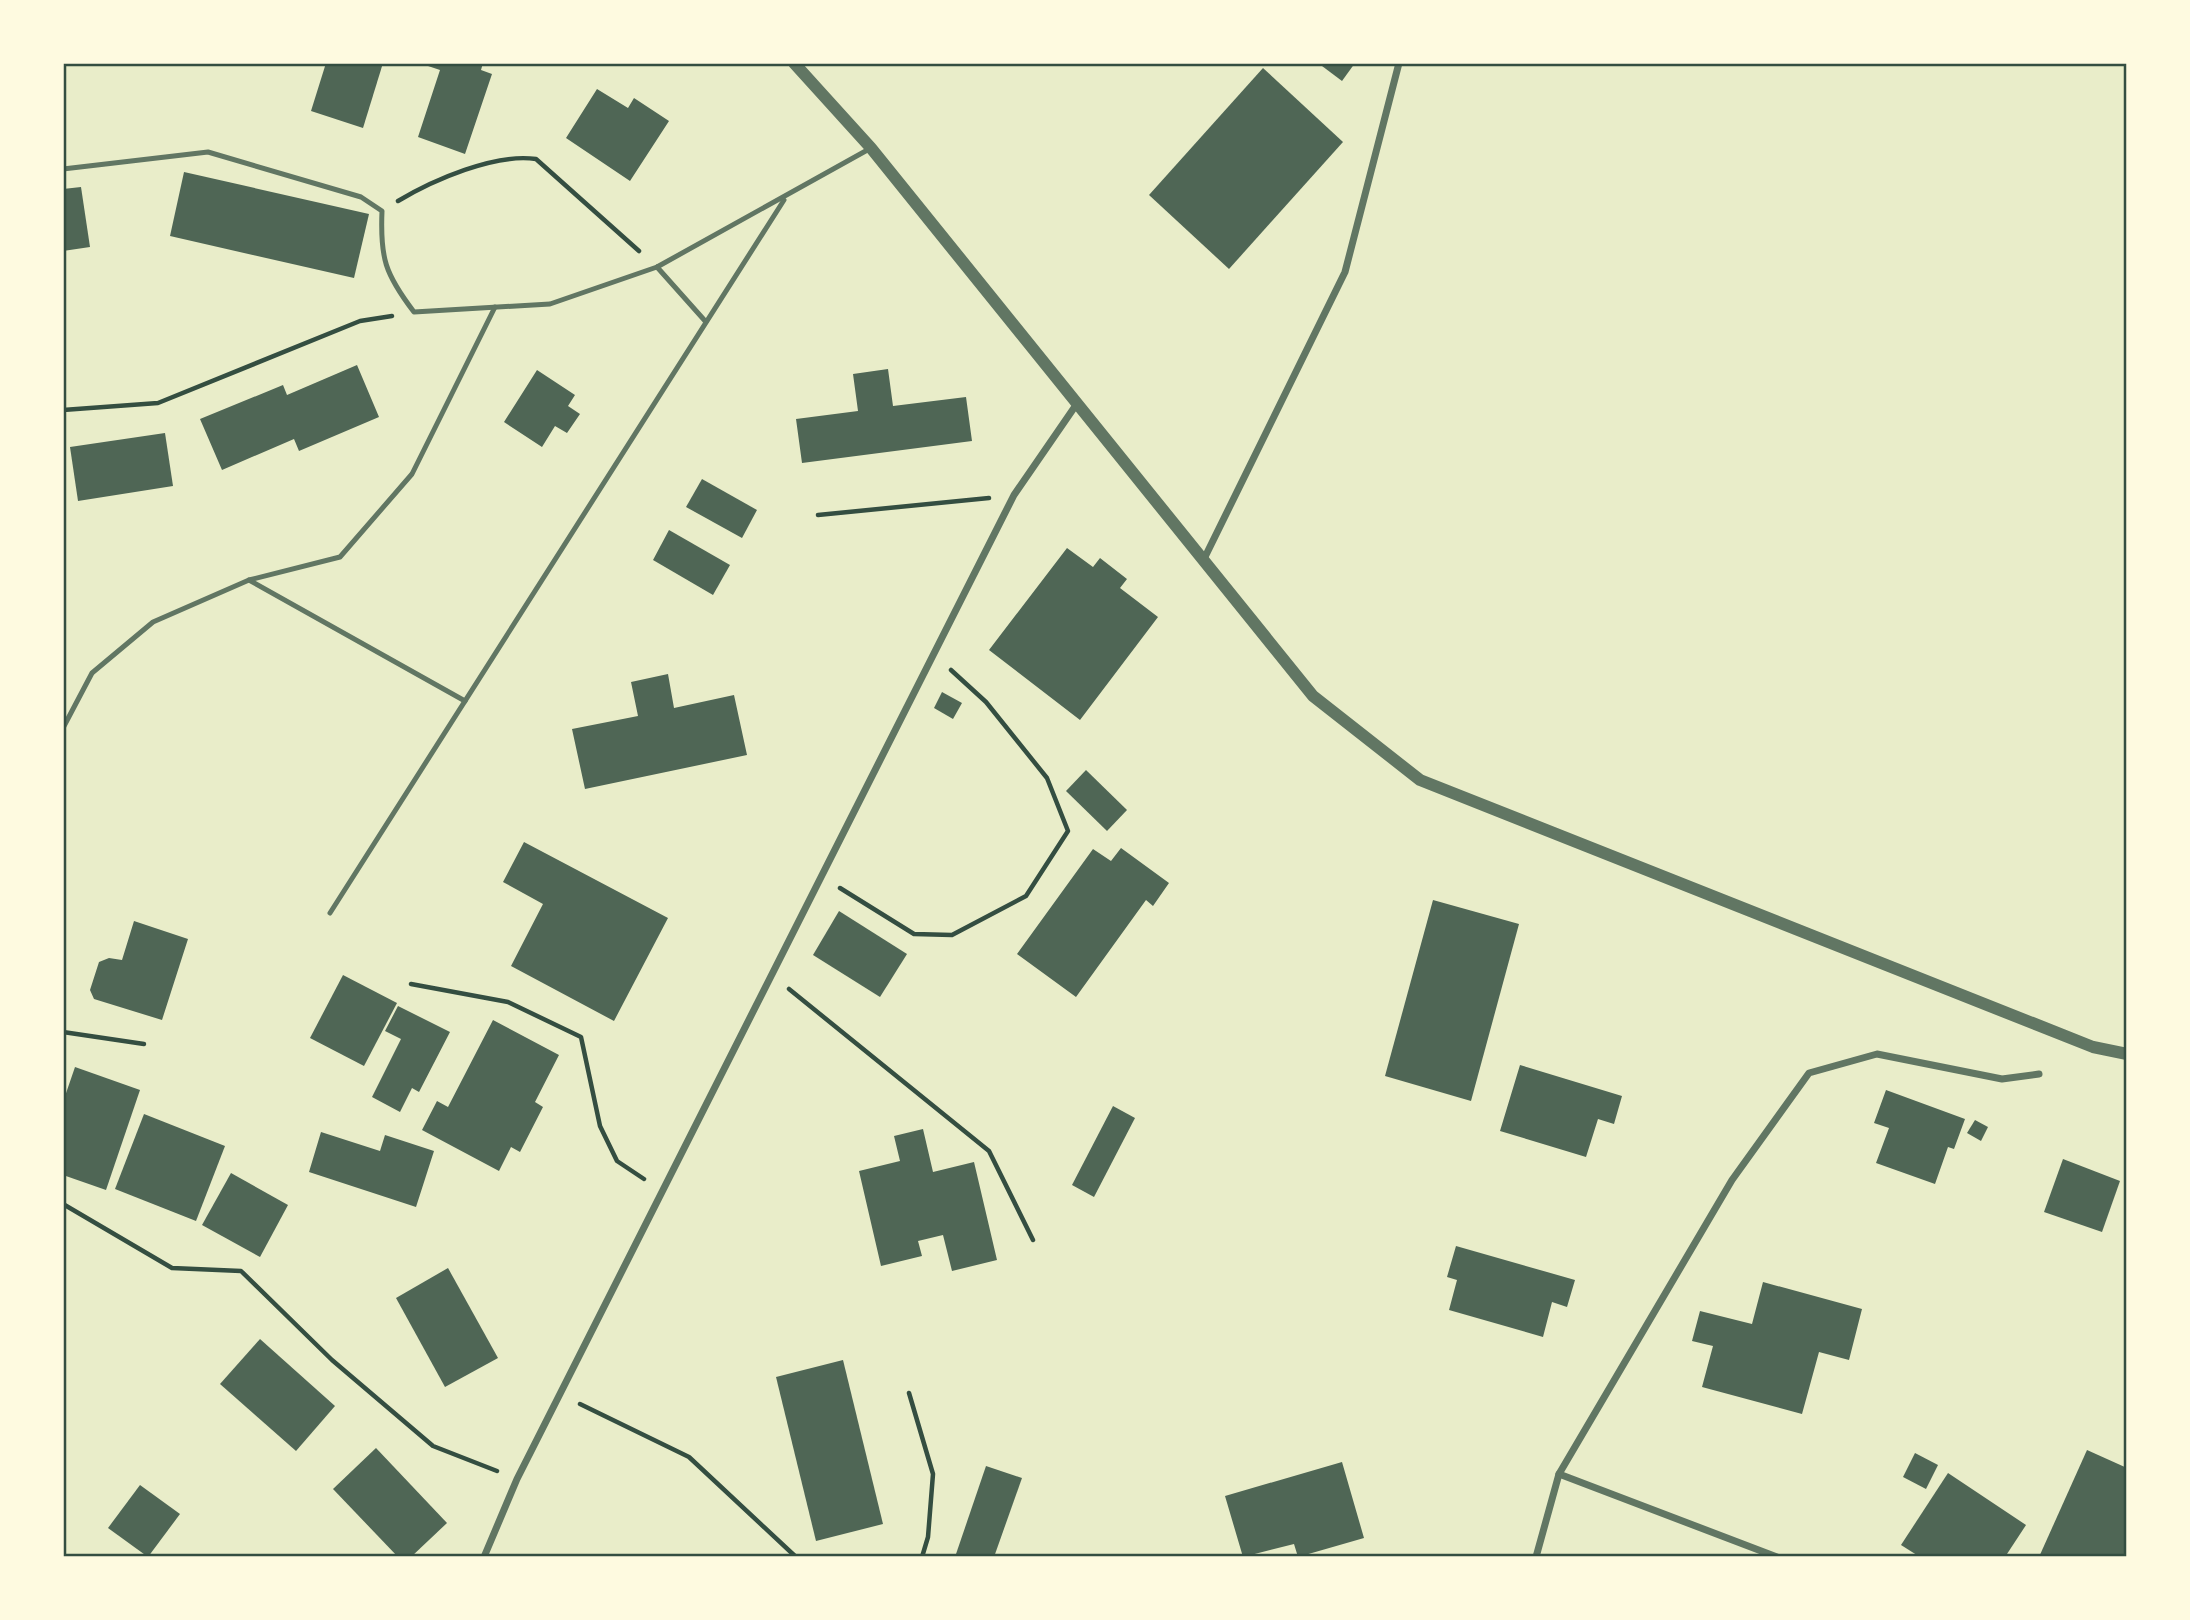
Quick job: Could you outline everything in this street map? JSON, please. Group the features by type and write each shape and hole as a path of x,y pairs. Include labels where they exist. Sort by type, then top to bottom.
{"street":[{"path":"794,63 871,148 1202,562 1313,696 1420,780 2093,1046 2127,1054"},
{"path":"1202,562 1345,272 1399,63"},
{"path":"484,1557 517,1479 1014,495 1076,405"},
{"path":"1536,1557 1559,1474 1732,1180 1809,1073 1877,1054 2002,1079 2039,1074"},
{"path":"1559,1474 1777,1557"}],"lane":[{"path":"63,169 208,152 362,197 382,211 380,247 393,284 414,312 550,304 657,267 871,148"},
{"path":"330,913 786,197"},
{"path":"657,267 706,322"},
{"path":"63,728 92,673 153,622 249,580 340,557 412,474 495,307"},
{"path":"249,580 465,701"}],"path":[{"path":"382,211 429,182 517,156 536,159 657,267"},
{"path":"63,410 158,403 360,321 414,312"},
{"path":"818,515 1014,495"},
{"path":"822,877 914,934 952,935 1026,896 1068,831 1047,778 986,702 935,655"},
{"path":"772,976 989,1151 1033,1240"},
{"path":"411,984 509,1002 581,1037 600,1126 617,1161 663,1193"},
{"path":"63,1032 144,1044"},
{"path":"63,1204 172,1268 241,1271 332,1360 433,1446 517,1479"},
{"path":"909,1393 933,1474 928,1537 922,1557"},
{"path":"561,1394 689,1457 796,1557"}],"building":[{"path":"326,63 383,63 363,128 311,111"},
{"path":"429,63 483,63 481,70 492,74 465,154 418,137 440,70 428,66"},
{"path":"1318,63 1355,63 1342,81"},
{"path":"1263,68 1343,142 1229,269 1149,195"},
{"path":"597,89 628,108 634,98 669,121 630,181 566,138"},
{"path":"184,172 369,214 354,278 170,236"},
{"path":"81,187 90,247 63,251 63,189"},
{"path":"357,365 379,417 299,451 294,439 222,470 200,419 283,385 287,395"},
{"path":"888,369 893,406 966,397 972,441 802,463 796,419 858,411 853,374"},
{"path":"537,370 575,395 568,406 580,414 567,433 555,426 542,447 504,422"},
{"path":"165,433 173,486 78,501 70,447"},
{"path":"702,479 757,510 742,538 686,507"},
{"path":"669,530 730,565 713,595 653,560"},
{"path":"1067,548 1093,567 1100,558 1127,579 1120,588 1158,617 1080,720 989,650"},
{"path":"668,674 674,708 734,695 747,755 585,789 572,729 638,716 631,682"},
{"path":"942,692 962,703 953,719 934,708"},
{"path":"1086,770 1127,810 1107,831 1066,791"},
{"path":"524,842 668,918 614,1021 511,966 543,904 503,882"},
{"path":"1121,848 1169,883 1153,906 1146,900 1076,997 1017,954 1093,849 1111,861"},
{"path":"1433,900 1519,924 1471,1101 1385,1076"},
{"path":"839,911 907,954 880,997 813,955"},
{"path":"134,921 188,939 162,1020 94,999 90,990 99,962 109,958 122,960"},
{"path":"343,975 397,1003 364,1066 310,1038"},
{"path":"398,1006 450,1032 419,1092 412,1088 400,1112 372,1097 401,1039 385,1031"},
{"path":"493,1020 559,1055 535,1102 543,1107 520,1152 511,1147 499,1171 422,1130 437,1101 448,1107"},
{"path":"1520,1065 1622,1096 1614,1124 1598,1119 1586,1157 1500,1131"},
{"path":"75,1067 140,1090 106,1190 63,1175 63,1102"},
{"path":"1886,1090 1965,1119 1954,1149 1948,1147 1935,1184 1876,1163 1889,1128 1874,1123"},
{"path":"1113,1106 1135,1118 1094,1197 1072,1185"},
{"path":"144,1114 225,1146 196,1221 115,1189"},
{"path":"1975,1120 1988,1127 1981,1141 1967,1133"},
{"path":"923,1129 933,1172 974,1162 997,1260 952,1271 943,1235 918,1241 922,1256 881,1266 859,1171 900,1161 894,1136"},
{"path":"321,1132 380,1151 385,1135 434,1151 416,1207 309,1172"},
{"path":"2063,1159 2120,1181 2102,1232 2044,1212"},
{"path":"231,1173 288,1205 260,1257 202,1225"},
{"path":"1456,1246 1575,1280 1567,1307 1552,1302 1543,1337 1449,1310 1457,1280 1447,1277"},
{"path":"448,1268 498,1358 445,1387 396,1298"},
{"path":"1763,1282 1862,1309 1849,1360 1819,1352 1802,1414 1702,1387 1713,1346 1692,1341 1700,1311 1752,1324"},
{"path":"260,1339 335,1406 296,1451 220,1384"},
{"path":"843,1360 883,1524 816,1541 776,1377"},
{"path":"376,1448 447,1523 411,1557 398,1557 333,1489"},
{"path":"2087,1450 2127,1468 2127,1557 2039,1557"},
{"path":"1915,1453 1938,1465 1926,1489 1903,1477"},
{"path":"1342,1462 1364,1538 1298,1557 1294,1544 1243,1557 1225,1496"},
{"path":"986,1466 1022,1478 994,1557 955,1557"},
{"path":"1948,1473 2026,1525 2005,1557 1920,1557 1901,1545"},
{"path":"140,1485 180,1514 148,1557 108,1528"}]}
